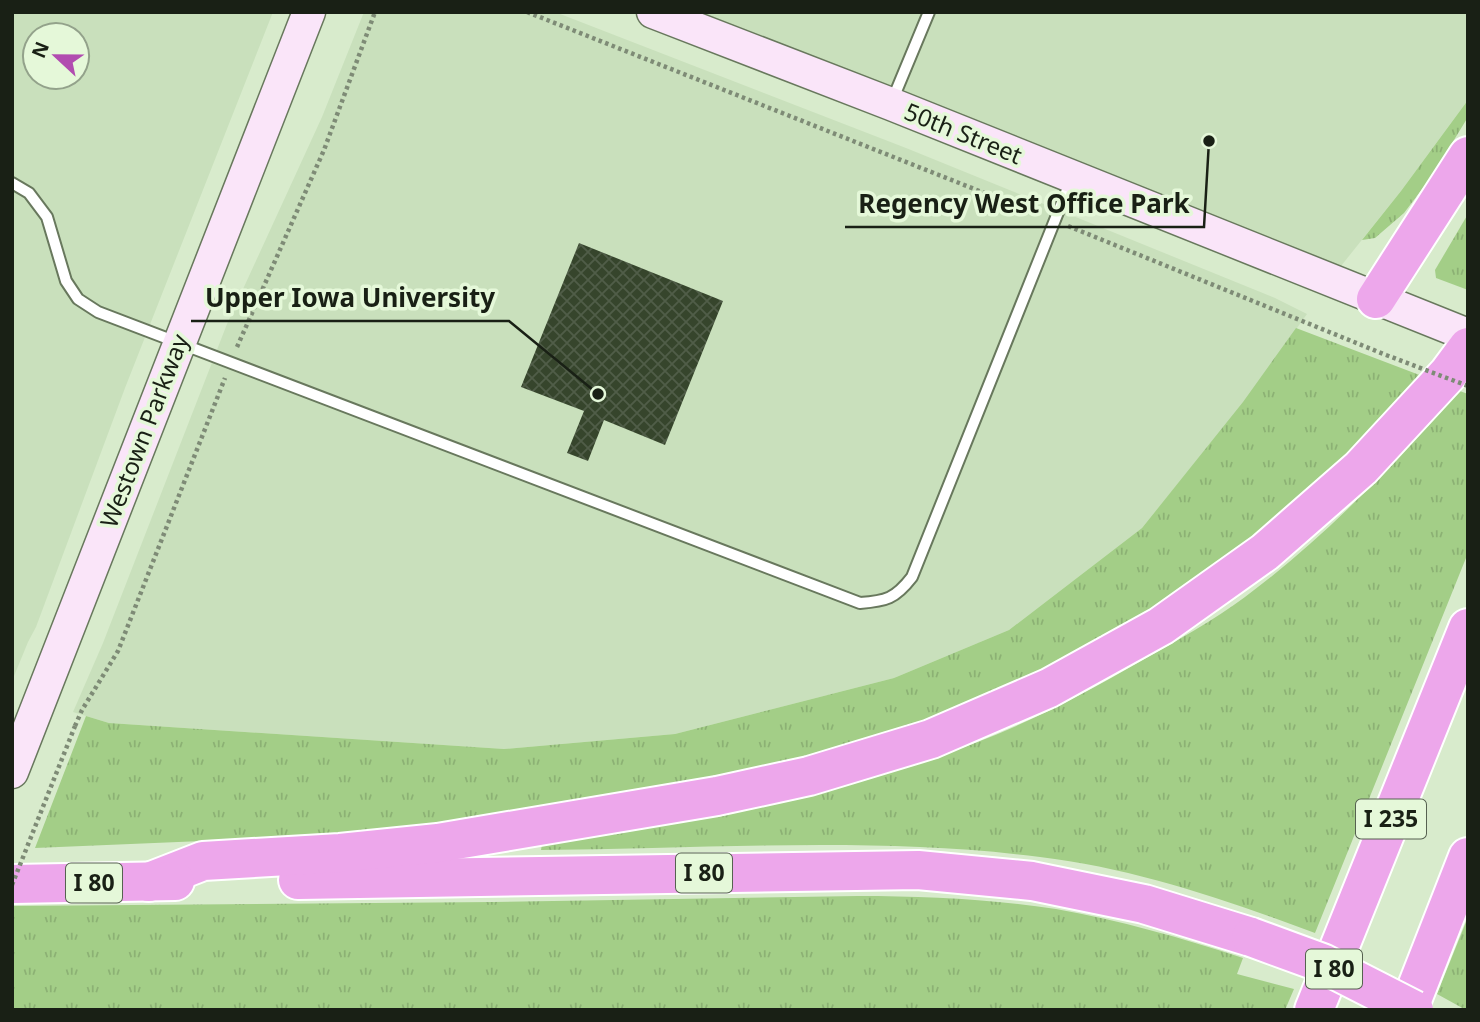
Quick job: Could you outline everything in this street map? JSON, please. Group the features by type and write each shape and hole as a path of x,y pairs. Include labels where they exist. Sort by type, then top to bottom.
{"highway":[{"path":"1376,299 1468,156"},
{"path":"149,882 203,861 340,853 438,843 717,796 809,776 931,739 1060,682 1161,626 1265,552 1362,468 1448,374 1468,347"},
{"name":"I 235","path":"1314,1010 1468,628"},
{"path":"1408,1010 1468,857"},
{"name":"I 80","path":"19,883 918,870 1044,883 1144,904 1251,937 1322,963 1414,1010"}],"main road":[{"name":"Westown Parkway","path":"12,772 309,12"},
{"name":"50th Street","path":"653,12 891,104 1468,335"}],"lane":[{"path":"891,104 929,12"},
{"path":"12,183 29,193 47,217 66,281 78,299 97,312 860,603 884,601 901,591 912,577 1072,178"}],"path":[{"path":"527,12 1468,386"},
{"path":"19,883 75,726"}],"shaded area":[{"path":"12,12 273,12 125,388 36,627 12,681"},
{"path":"364,12 555,12 906,148 1275,298 1307,314 1244,402 1142,528 1009,630 894,678 675,734 504,749 109,723 73,712 103,643 227,324 322,117"},
{"path":"654,12 1468,12 1468,100 1401,191 1329,281"}],"green space":[{"path":"1468,100 1468,117 1432,176 1404,213 1375,238 1362,240 1401,191"},
{"path":"1468,214 1468,290 1436,278 1435,270"},
{"path":"1296,328 1430,379 1315,492 1154,613 1060,666 963,708 876,739 741,774 487,819 296,837 35,848 86,716 109,723 504,749 675,734 894,678 1009,630 1142,528 1243,402"},
{"path":"1457,390 1468,394 1468,553 1315,933 1214,897 1145,877 1040,857 853,845 541,850 542,844 707,817 816,793 923,762 975,743 1060,705 1207,623 1274,574 1357,500"},
{"path":"858,896 982,900 1080,913 1150,930 1243,958 1237,974 1294,989 1285,1010 12,1010 12,906"},
{"path":"1468,917 1468,1010 1466,1010 1437,994"}],"building":[{"path":"579,243 723,301 665,445 604,420 588,461 567,453 584,411 521,387"}],"place":[{"name":"Regency West Office Park","path":"1209,141"},
{"name":"Upper Iowa University","path":"598,394"}]}
